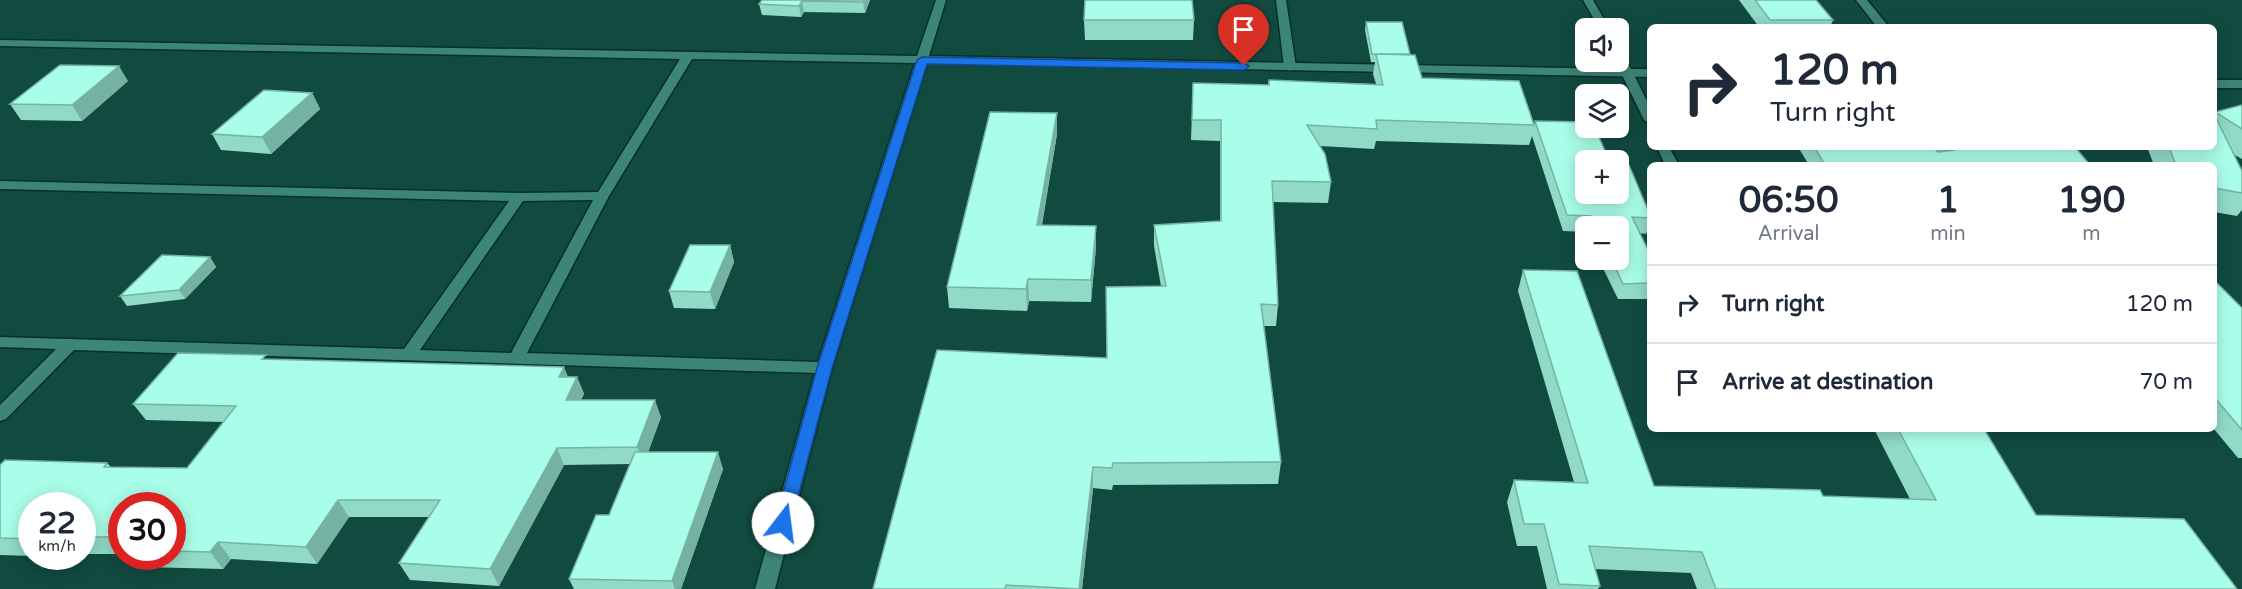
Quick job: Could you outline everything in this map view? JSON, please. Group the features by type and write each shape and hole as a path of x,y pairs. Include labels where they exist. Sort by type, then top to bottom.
{"street":[{"path":"765,589 824,368 941,0"},
{"path":"1281,0 1290,67"},
{"path":"1588,0 1598,18"},
{"path":"1861,0 1881,24"},
{"path":"0,44 1647,74"},
{"path":"517,357 602,196 688,56"},
{"path":"1627,73 1647,114"},
{"path":"2217,84 2242,84"},
{"path":"0,185 519,197 602,196"},
{"path":"409,354 519,197"},
{"path":"0,342 824,368"},
{"path":"0,415 70,344"}],"building":[{"path":"762,0 864,0 863,2 802,1 799,6 759,4"},
{"path":"1085,0 1192,0 1194,20 1084,20"},
{"path":"1755,0 1816,0 1833,20 1770,20"},
{"path":"1366,22 1402,22 1410,54 1372,54"},
{"path":"1376,54 1415,55 1422,78 1519,81 1534,125 1376,120 1377,129 1307,125 1325,154 1331,182 1272,181 1278,305 1261,304 1281,462 1113,463 1112,468 1093,467 1079,589 1006,585 1005,589 873,589 937,350 1107,358 1106,287 1166,286 1154,225 1221,221 1221,120 1192,120 1193,83 1269,85 1269,80 1383,85"},
{"path":"60,65 119,66 72,105 10,104"},
{"path":"264,90 312,93 262,137 212,134"},
{"path":"2242,105 2242,129 2217,113"},
{"path":"990,112 1057,113 1037,225 1096,226 1091,280 1028,279 1026,289 947,287"},
{"path":"2217,120 2242,171 2242,193 2217,189 2217,162 2175,162 2170,150 2217,150"},
{"path":"1535,121 1575,122 1575,138 1599,138 1605,150 1575,150 1575,204 1629,204 1629,165 1647,208 1647,218 1632,217 1647,248 1647,283 1623,284 1617,270 1629,270 1629,216 1567,215"},
{"path":"1816,150 1936,150 1938,152 2078,150 2088,162 1823,162"},
{"path":"690,245 730,245 710,292 669,291"},
{"path":"162,255 210,257 179,290 120,296"},
{"path":"1523,270 1577,271 1654,486 1820,490 1823,496 1936,500 1900,432 1986,432 2036,515 2184,519 2237,589 1716,589 1702,552 1589,546 1600,586 1559,584 1544,524 1524,524 1514,480 1588,483"},
{"path":"2217,283 2242,308 2242,430 2217,401"},
{"path":"178,353 266,355 262,359 564,367 559,377 577,377 566,400 655,400 637,447 557,448 490,569 399,563 440,500 338,500 306,547 218,542 210,552 186,551 186,492 108,492 108,537 96,537 96,492 18,492 18,539 0,538 0,465 5,460 107,463 104,467 187,468 236,406 133,404"},
{"path":"635,452 718,452 672,581 569,579 596,515 609,515"}],"route":[{"path":"783,523 824,368 922,60 1244,66"}]}
